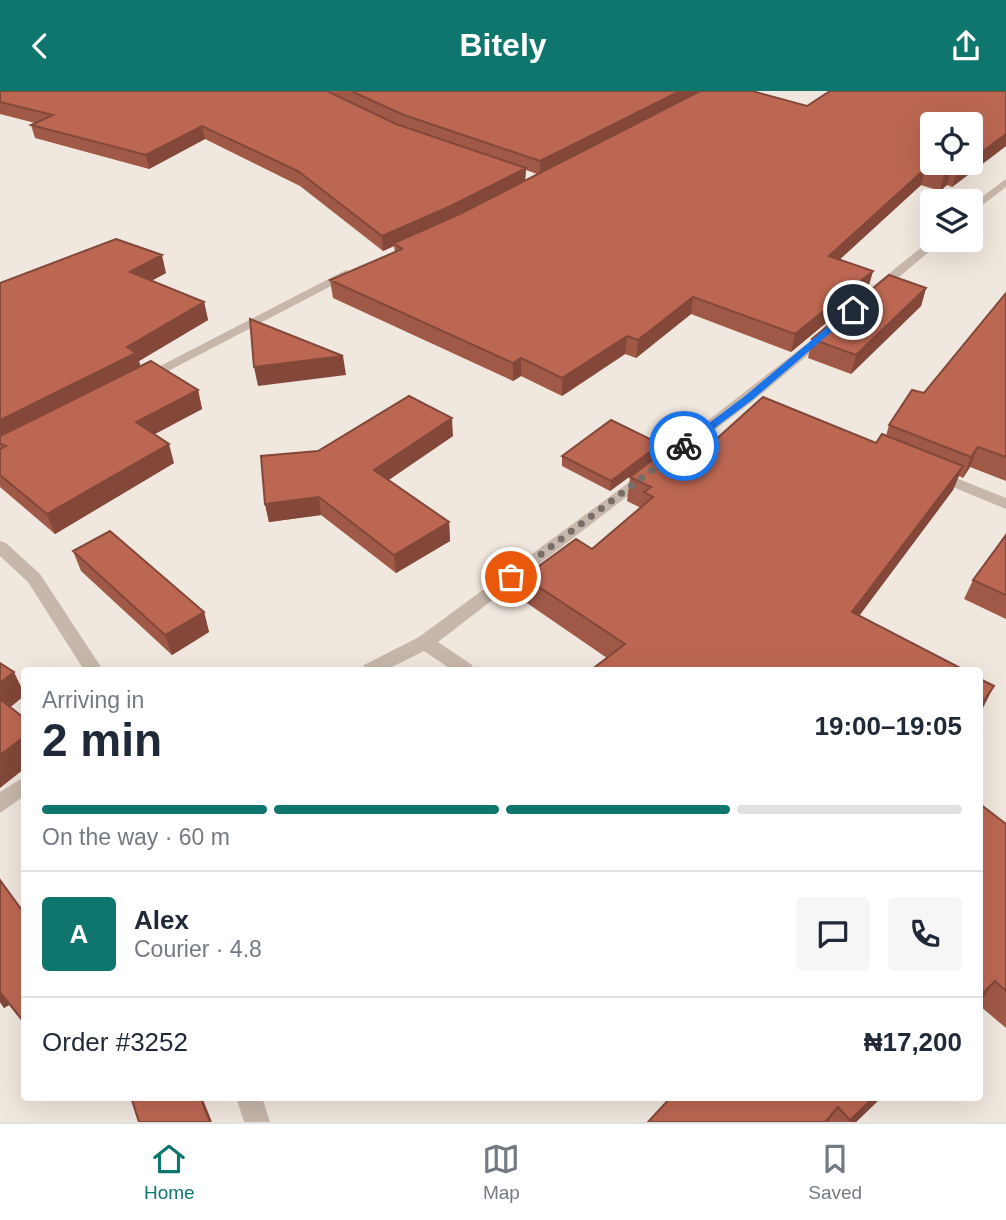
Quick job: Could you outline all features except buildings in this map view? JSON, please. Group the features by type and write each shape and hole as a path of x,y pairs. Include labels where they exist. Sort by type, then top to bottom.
{"street":[{"path":"983,201 1006,182"},
{"path":"864,301 923,252"},
{"path":"137,382 360,268"},
{"path":"377,667 425,642 755,400 843,319"},
{"path":"916,467 1006,504"},
{"path":"0,547 34,578 91,667"},
{"path":"425,642 461,667"},
{"path":"0,804 21,787"},
{"path":"250,1101 257,1122"}],"way so far":[{"path":"511,577 684,446"}],"route":[{"path":"684,446 748,398 853,310"}]}
